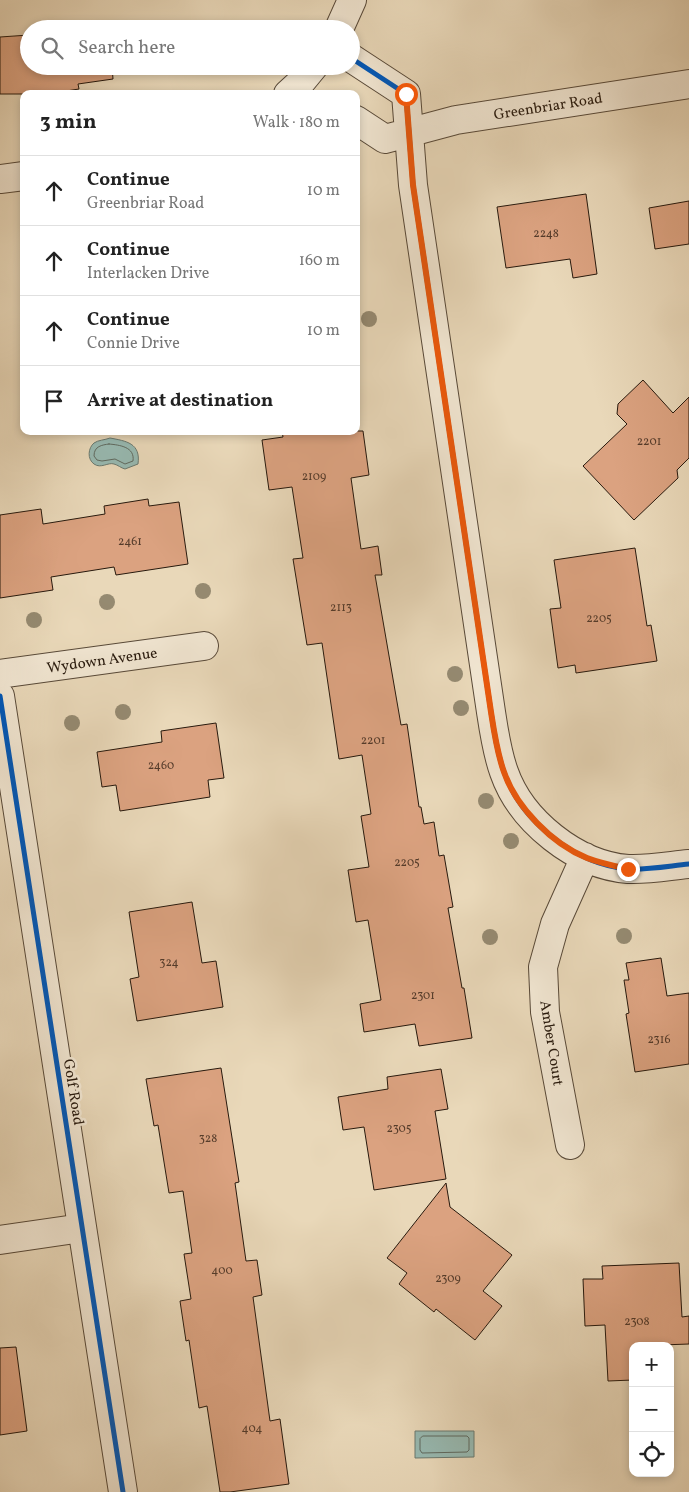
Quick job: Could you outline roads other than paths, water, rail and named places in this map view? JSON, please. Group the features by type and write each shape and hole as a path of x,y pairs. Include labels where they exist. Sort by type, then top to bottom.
{"street":[{"path":"343,20 352,0"},
{"path":"360,64 406,94 414,194 497,745 504,773 520,802 544,831 585,857 607,865 628,869 689,864"},
{"name":"Greenbriar Road","path":"360,123 385,139 456,120 689,84"},
{"path":"0,179 20,176"},
{"name":"Wydown Avenue","path":"0,674 204,646"},
{"name":"Golf Road","path":"0,696 123,1492"},
{"name":"Amber Court","path":"570,1145 545,1012 543,967 555,924 585,857"},
{"path":"0,1240 82,1228"}],"water":[{"path":"110,438 122,440 135,447 138,464 125,469 114,464 99,466 94,464 89,456 92,445 97,441"},
{"path":"415,1431 474,1431 474,1457 415,1458"}]}
